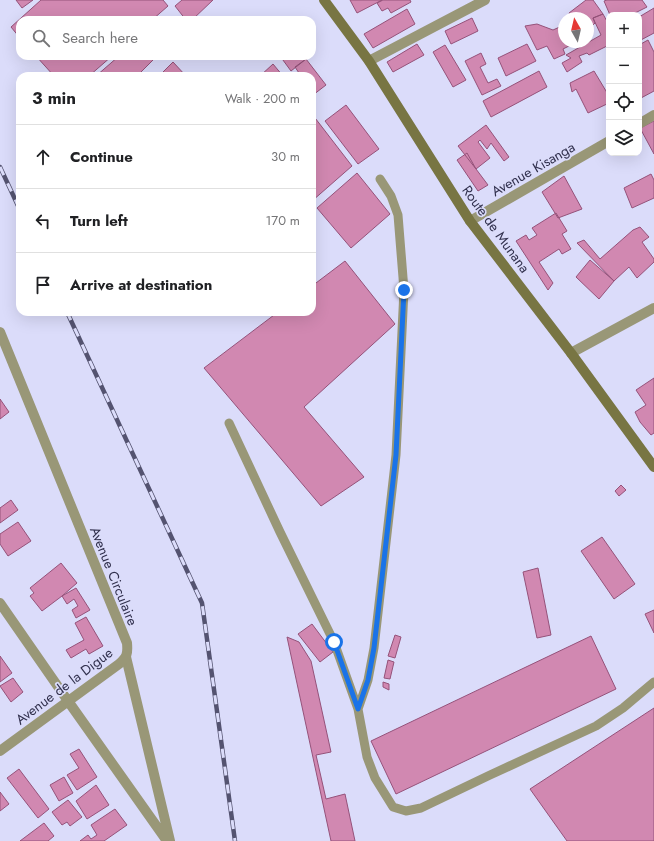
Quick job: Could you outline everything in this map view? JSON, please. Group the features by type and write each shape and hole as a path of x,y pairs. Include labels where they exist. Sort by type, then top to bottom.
{"main road":[{"name":"Route de Munana","path":"324,0 369,61 470,221 571,353 654,467"}],"street":[{"path":"369,61 485,0"},
{"path":"642,122 654,115"},
{"name":"Avenue Kisanga","path":"470,221 606,143"},
{"path":"571,353 654,308"},
{"name":"Avenue Circulaire","path":"0,332 126,643 128,650 126,657 170,841"},
{"path":"0,603 167,841"},
{"name":"Avenue de la Digue","path":"0,751 119,664 126,657"}],"lane":[{"path":"358,709 368,680 374,648 396,455 404,290 398,215 391,196 380,179"},
{"path":"229,422 280,532 334,642 358,709 367,757 375,778 393,807 406,811 421,808 596,726 623,708 654,682"}],"building":[{"path":"16,0 33,0 22,8"},
{"path":"41,0 163,0 168,6 157,16 23,16"},
{"path":"182,0 213,0 196,16 183,16 175,6"},
{"path":"350,0 382,0 357,13"},
{"path":"383,0 410,0 411,2 391,13 388,8 382,11 377,3"},
{"path":"586,0 593,0 603,14 594,18 594,12 570,12"},
{"path":"642,0 647,7 637,12 609,12 604,1"},
{"path":"654,8 654,33 642,39 642,15"},
{"path":"407,9 415,24 373,48 364,34"},
{"path":"603,14 606,20 606,46 589,55 587,53 579,56 582,62 567,72 562,63 571,58 566,55 578,48 594,48 594,39 601,35 594,18"},
{"path":"472,18 478,31 451,44 445,31"},
{"path":"16,22 16,33 11,27"},
{"path":"537,24 553,30 558,28 558,48 565,48 563,49 565,54 554,59 547,46 537,50 525,26"},
{"path":"648,40 654,52 654,91 642,97 642,48 642,43"},
{"path":"417,44 424,55 393,72 387,62"},
{"path":"527,44 536,61 506,76 498,58"},
{"path":"445,45 466,80 453,87 433,52"},
{"path":"481,53 486,64 480,67 488,83 497,79 501,86 482,95 465,61"},
{"path":"40,60 107,60 94,72 50,72"},
{"path":"114,60 153,60 141,72 101,72"},
{"path":"283,60 305,60 291,71"},
{"path":"307,60 316,72 298,72 295,67"},
{"path":"173,62 182,72 163,72"},
{"path":"273,64 280,72 264,72"},
{"path":"539,71 547,87 491,117 483,101"},
{"path":"594,71 606,91 606,104 588,113 576,89 572,92 570,83"},
{"path":"316,72 326,85 316,93"},
{"path":"346,105 379,149 358,164 325,121"},
{"path":"316,119 352,166 316,198"},
{"path":"654,121 654,154 642,132 642,127"},
{"path":"486,125 509,157 504,161 491,143 487,149 480,140 478,142 490,158 476,169 458,146"},
{"path":"467,153 476,169 488,185 478,191 457,160"},
{"path":"357,173 390,214 351,248 317,208"},
{"path":"651,174 654,180 654,198 632,208 624,188"},
{"path":"564,176 582,209 558,218 542,192"},
{"path":"556,213 567,231 562,234 571,249 562,254 559,249 539,262 553,283 548,290 516,241 526,235 529,240 537,235 532,228"},
{"path":"640,227 649,237 642,242 654,259 654,262 637,278 629,267 614,281 577,243 584,240 600,259 633,230"},
{"path":"590,260 614,281 599,299 576,277"},
{"path":"345,261 395,324 304,407 364,477 321,506 204,368 273,316 316,316 316,283"},
{"path":"654,378 654,433 651,435 640,422 635,412 646,405 636,390"},
{"path":"0,399 9,412 0,419"},
{"path":"621,485 626,490 619,496 615,491"},
{"path":"11,500 18,510 0,523 0,508"},
{"path":"18,522 31,541 8,556 0,544 0,534"},
{"path":"602,537 635,584 614,599 581,551"},
{"path":"61,563 77,583 42,611 30,596 34,593 30,588"},
{"path":"538,568 551,635 537,638 523,572"},
{"path":"76,588 90,610 76,618 72,610 78,606 74,599 67,604 62,596"},
{"path":"654,610 654,633 645,614"},
{"path":"86,617 103,646 89,654 86,649 71,658 66,650 84,640 75,623"},
{"path":"312,624 333,652 320,662 298,634"},
{"path":"395,635 401,637 395,658 388,656"},
{"path":"591,636 616,689 396,794 371,741"},
{"path":"287,637 299,642 311,661 331,752 316,755 326,799 345,794 355,841 331,841"},
{"path":"0,656 12,673 0,682"},
{"path":"388,660 394,662 390,679 384,678"},
{"path":"13,678 23,692 11,702 0,686"},
{"path":"383,682 389,684 389,690 383,687"},
{"path":"654,708 654,841 567,841 530,789"},
{"path":"79,749 97,777 77,790 67,775 79,768 70,754"},
{"path":"19,769 49,809 38,818 7,778"},
{"path":"64,777 73,793 59,801 50,785"},
{"path":"96,785 109,805 87,819 76,801"},
{"path":"0,792 9,804 0,811"},
{"path":"68,800 82,817 70,826 67,822 62,825 52,812"},
{"path":"115,809 127,825 104,841 80,841 88,835 91,839 97,835 91,825"},
{"path":"44,823 54,836 48,841 20,841"}],"railway":[{"path":"0,167 16,201"},
{"path":"69,316 202,603 235,841"}],"route":[{"path":"334,642 358,709 368,680 374,648 396,455 404,290"}]}
